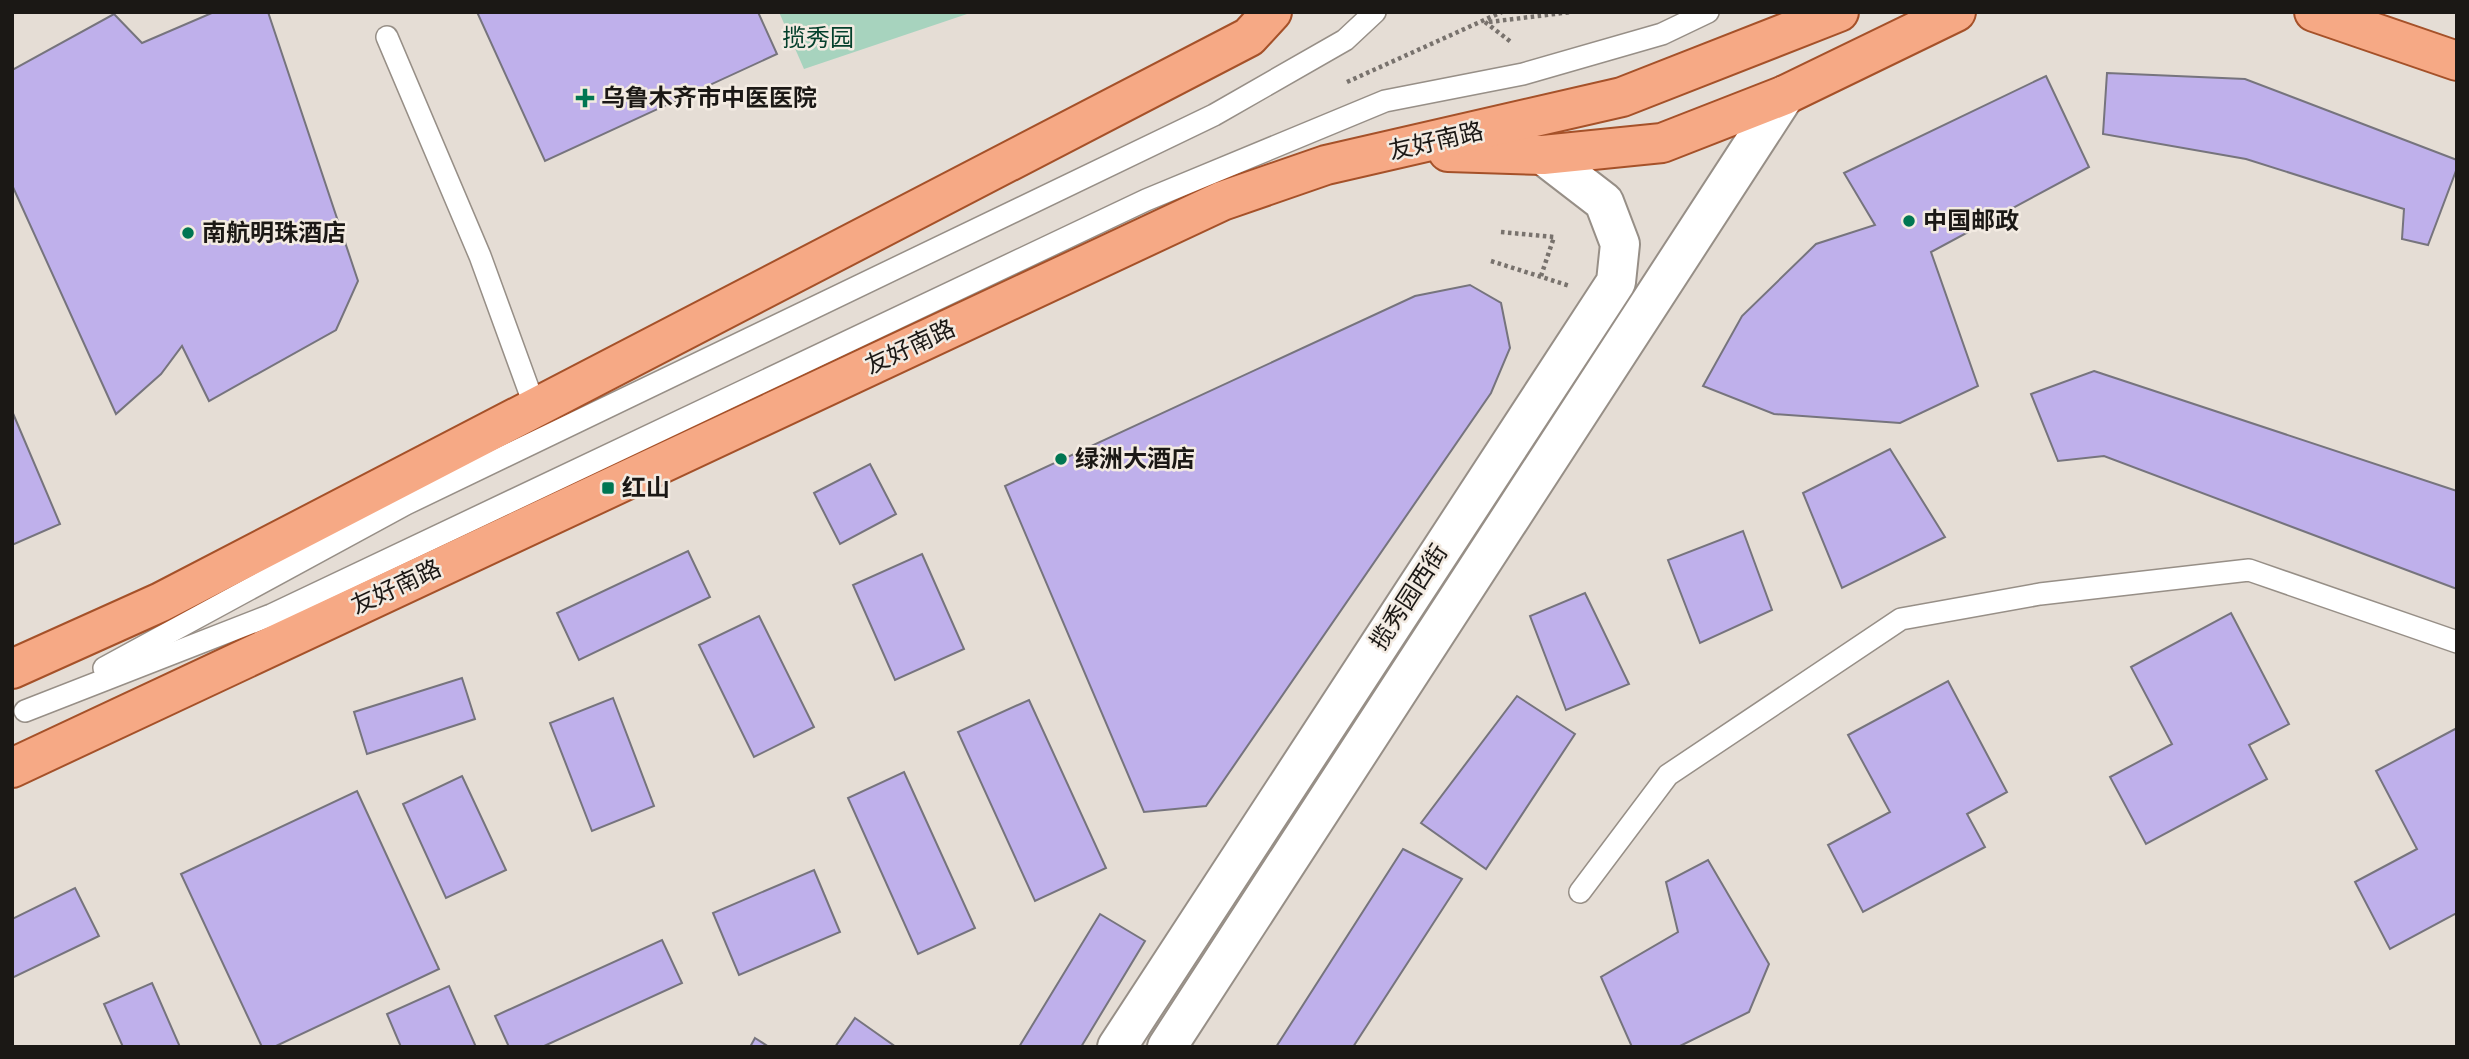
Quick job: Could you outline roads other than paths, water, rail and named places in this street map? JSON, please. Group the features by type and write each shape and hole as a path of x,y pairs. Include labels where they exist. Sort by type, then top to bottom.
{"main road":[{"path":"12,669 161,602 1249,37 1272,12"},
{"name":"友好南路","path":"12,768 1222,201 1326,165 1622,97 1839,12"},
{"path":"1393,151 1543,155 1662,143 1785,95 1956,12"},
{"path":"2314,12 2457,61"}],"street":[{"name":"揽秀园西街","path":"1167,1047 1785,95"},
{"name":"揽秀园西街","path":"1117,1047 1616,282 1620,244 1604,202 1543,155"}],"lane":[{"path":"19,714 406,504 1214,115 1345,40 1375,12"},
{"path":"19,714 271,615 1146,200 1385,101 1523,74 1662,34 1707,12"},
{"path":"387,37 480,256 535,407"},
{"path":"1580,892 1668,775 1901,619 2040,594 2249,570 2457,642"}],"place":[{"name":"乌鲁木齐市中医医院","path":"585,98"},
{"name":"中国邮政","path":"1909,221"},
{"name":"南航明珠酒店","path":"188,233"},
{"name":"绿洲大酒店","path":"1061,459"},
{"name":"红山","path":"608,488"}],"park label":[{"name":"揽秀园","path":"818,38"}]}
